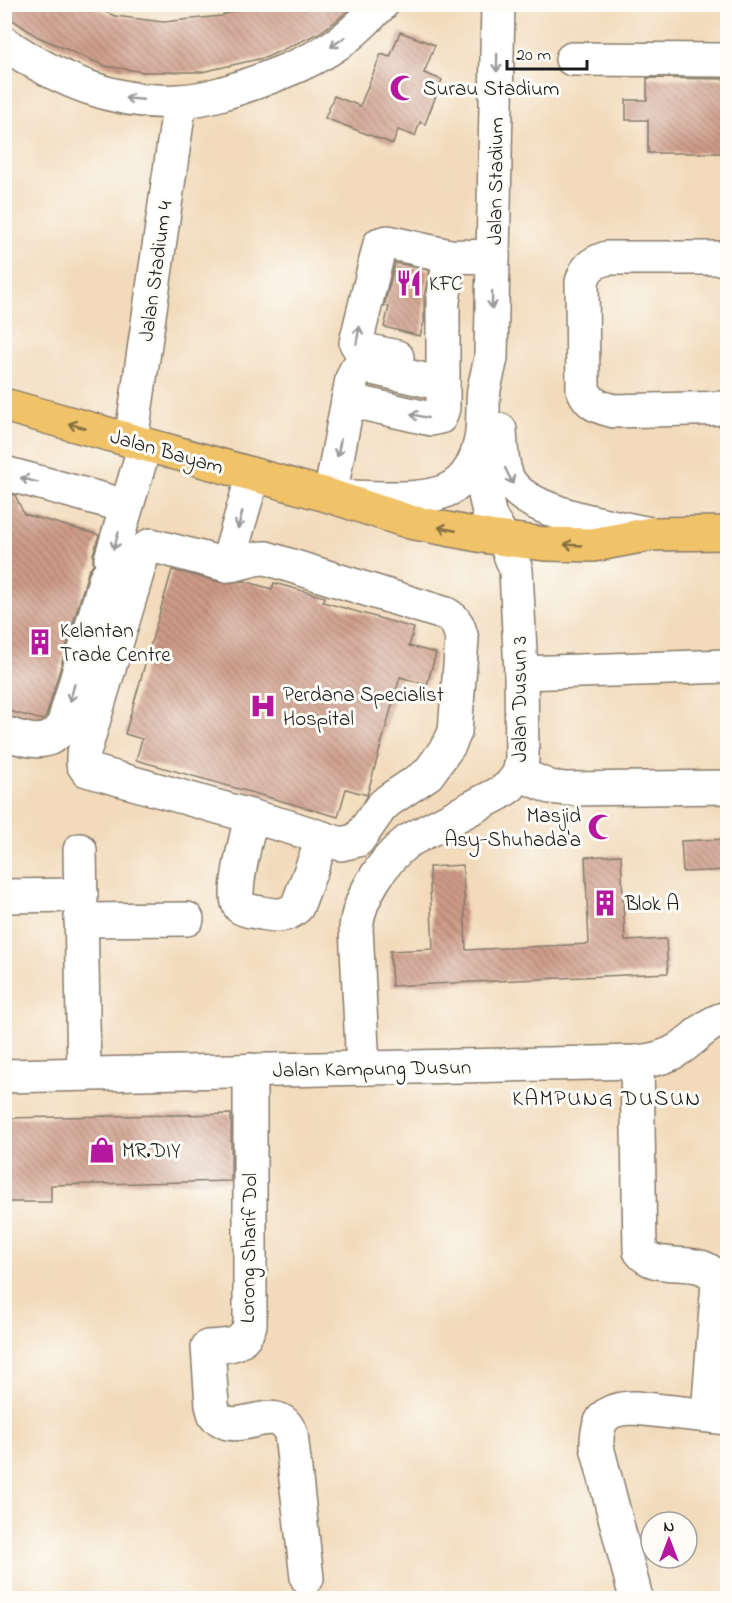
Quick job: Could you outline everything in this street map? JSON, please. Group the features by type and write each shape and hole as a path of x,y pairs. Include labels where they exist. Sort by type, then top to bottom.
{"main road":[{"name":"Jalan Bayam","path":"4,405 330,496 410,522 504,539 545,544 593,545 651,534 728,533"}],"street":[{"path":"4,43 31,61 75,84 127,99 180,101 229,92 287,71 338,43 382,4"},
{"name":"Jalan Stadium","path":"491,358 498,4"},
{"path":"572,59 728,60"},
{"name":"Jalan Stadium 4","path":"4,733 38,741 50,739 63,726 109,568 126,506 138,443 180,101"},
{"path":"443,376 360,349 356,343 378,247 381,242 388,242 450,256 493,256"},
{"path":"330,496 348,400 436,419 442,414 443,292 450,256"},
{"path":"728,258 607,258 594,263 586,270 582,282 583,389 587,400 598,407 614,411 728,408"},
{"name":"Jalan Bayam","path":"330,496 411,499 436,496 449,491 466,477 473,466 482,437 484,388 491,358"},
{"name":"Jalan Bayam","path":"491,358 500,390 502,459 508,478 519,493 539,505 564,514 651,534"},
{"name":"Jalan Dusun 3","path":"363,1068 356,928 361,903 385,862 401,846 500,794 519,774 523,750 522,673 516,570 504,539 490,517 484,490 482,437"},
{"path":"4,473 126,506"},
{"path":"227,565 253,475"},
{"path":"151,545 227,565 266,558 446,614 454,619 459,627 462,639 455,732 449,746 428,774 381,807 358,840 332,841 87,770 83,764 83,756 144,550 151,545"},
{"path":"522,673 728,666"},
{"path":"519,774 550,787 566,789 728,787"},
{"path":"251,817 236,889 236,897 242,909 277,916 293,911 332,841"},
{"path":"332,841 373,884"},
{"path":"80,850 84,1074"},
{"path":"4,896 187,919"},
{"name":"Jalan Kampung Dusun","path":"4,1076 637,1062 659,1059 678,1050 707,1027 728,1018"},
{"path":"636,1599 597,1447 597,1435 600,1424 609,1412 621,1408 718,1416 719,1290 715,1275 700,1267 650,1261 640,1251 637,1062"},
{"name":"Lorong Sharif Dol","path":"249,1070 250,1325 246,1338 234,1344 208,1347 212,1405 215,1416 229,1423 272,1418 288,1426 291,1434 307,1578"}],"building":[{"path":"4,4 87,4 115,16 163,22 221,16 253,4 355,4 319,33 267,57 202,72 144,72 105,66 38,37 4,14"},
{"name":"Surau Stadium","path":"400,32 435,45 424,73 442,80 425,124 420,122 415,136 398,130 393,144 325,118 334,96 360,106 381,54 390,57"},
{"path":"647,78 728,79 728,153 648,153 648,120 626,120 626,100 647,100"},
{"path":"395,263 429,270 424,298 424,322 420,336 384,327 389,307 384,306"},
{"name":"Kelantan Trade Centre","path":"4,493 15,495 24,514 99,535 93,554 93,564 88,572 46,717 43,720 4,710"},
{"name":"Perdana Specialist Hospital","path":"172,570 223,583 244,581 272,589 274,583 325,597 323,602 414,628 409,646 436,653 427,685 400,677 367,795 346,789 338,817 136,760 142,739 125,734"},
{"path":"728,839 728,870 683,872 681,841"},
{"name":"Blok A","path":"621,855 625,941 666,939 668,973 392,986 390,951 433,949 429,867 463,865 466,950 589,944 585,857"},
{"path":"231,1114 231,1181 51,1185 51,1202 4,1202 4,1118"}],"place":[{"name":"Surau Stadium","path":"403,88"},
{"name":"KFC","path":"409,283"},
{"name":"Kelantan Trade Centre","path":"40,642"},
{"name":"Perdana Specialist Hospital","path":"263,706"},
{"name":"Masjid Asy-Shuhada'a","path":"601,827"},
{"name":"Blok A","path":"605,903"},
{"name":"MR.DIY","path":"102,1150"}],"district":[{"name":"KAMPUNG DUSUN","path":"607,1097"}]}
